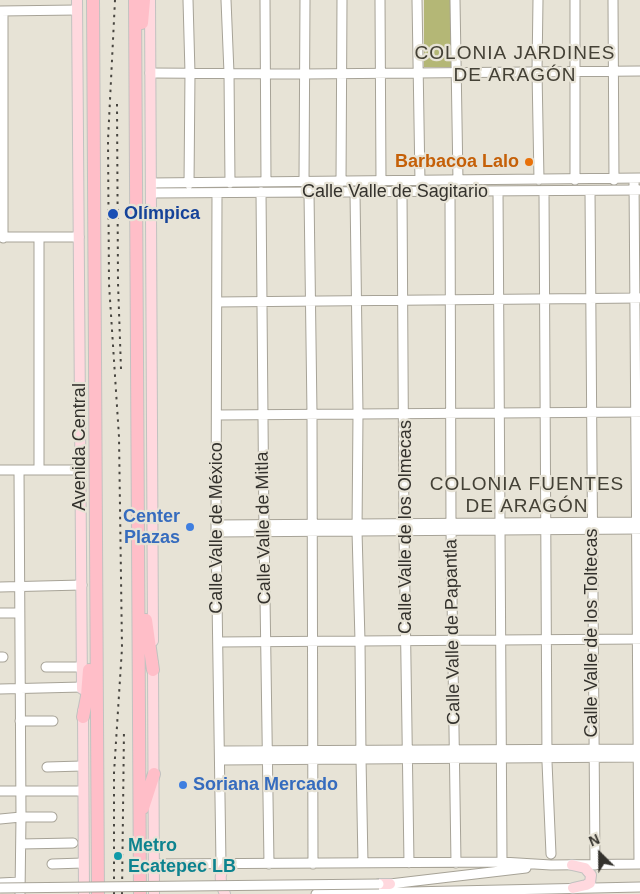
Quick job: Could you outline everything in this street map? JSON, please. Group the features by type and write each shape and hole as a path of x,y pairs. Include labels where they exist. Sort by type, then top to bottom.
{"highway":[{"name":"Avenida Central","path":"92,0 98,894"},
{"path":"134,0 140,894"},
{"path":"135,60 144,0"},
{"path":"138,570 153,670"},
{"path":"83,717 90,660 96,633"},
{"path":"140,817 154,774"}],"main road":[{"path":"150,0 154,894"},
{"name":"Avenida Central","path":"77,5 84,894"},
{"path":"224,894 221,886 222,871 225,864"},
{"path":"572,865 585,868 591,875 590,882 575,890"},
{"path":"379,890 390,884"}],"street":[{"path":"188,0 190,73 189,184"},
{"path":"226,0 230,183"},
{"path":"265,0 266,182"},
{"path":"304,182 305,0"},
{"path":"341,182 342,0"},
{"path":"380,0 381,182"},
{"path":"417,0 420,182"},
{"path":"454,0 458,181"},
{"path":"538,0 539,180"},
{"path":"575,0 576,180"},
{"path":"613,0 614,180"},
{"path":"77,5 1,11 2,238 80,237"},
{"path":"150,73 304,74 455,71 640,71"},
{"path":"154,864 502,862 551,865 639,864 637,179"},
{"name":"Calle Valle de Sagitario","path":"151,188 189,184 266,182 637,179"},
{"name":"Calle Valle de Sagitario","path":"151,188 217,193 637,190"},
{"path":"498,191 502,862"},
{"path":"544,191 547,754 551,854"},
{"name":"Calle Valle de los Toltecas","path":"590,191 595,865"},
{"name":"Calle Valle de Mitla","path":"261,192 266,755 269,864"},
{"path":"309,192 312,414 313,864"},
{"path":"355,192 358,414 357,528 363,863"},
{"name":"Calle Valle de los Olmecas","path":"402,192 409,863"},
{"name":"Calle Valle de Papantla","path":"450,192 452,300 451,527 456,863"},
{"name":"Calle Valle de México","path":"217,193 216,529 220,756 225,864"},
{"path":"38,238 39,470"},
{"path":"217,302 637,298"},
{"path":"217,415 638,412"},
{"path":"0,470 80,470"},
{"path":"19,470 20,894"},
{"path":"216,529 264,527 639,526"},
{"path":"0,587 82,585"},
{"path":"0,613 19,613"},
{"path":"218,642 639,639"},
{"path":"46,667 82,666"},
{"path":"0,688 82,687"},
{"path":"20,721 52,721"},
{"path":"220,756 639,753"},
{"path":"48,767 82,766"},
{"path":"0,791 82,791"},
{"path":"0,819 52,817"},
{"path":"21,844 72,843"},
{"path":"52,864 83,863"},
{"path":"390,884 551,865"},
{"path":"0,883 20,882"},
{"path":"390,884 503,892 613,891 640,887"},
{"path":"0,888 170,885 441,893 465,890"},
{"path":"316,894 379,890"}],"green space":[{"path":"424,0 451,0 452,67 424,67"}],"railway":[{"path":"114,894 114,773 122,648 119,437 109,284 108,140 115,0"},
{"path":"117,104 118,283 121,369"},
{"path":"122,894 124,729"}],"place":[{"name":"Barbacoa Lalo","path":"529,162"},
{"name":"Olímpica","path":"113,214"},
{"name":"Center Plazas","path":"190,527"},
{"name":"Soriana Mercado","path":"183,785"},
{"name":"Metro Ecatepec LB","path":"118,856"}],"district":[{"name":"COLONIA JARDINES DE ARAGÓN","path":"515,65"},
{"name":"COLONIA FUENTES DE ARAGÓN","path":"527,496"}]}
